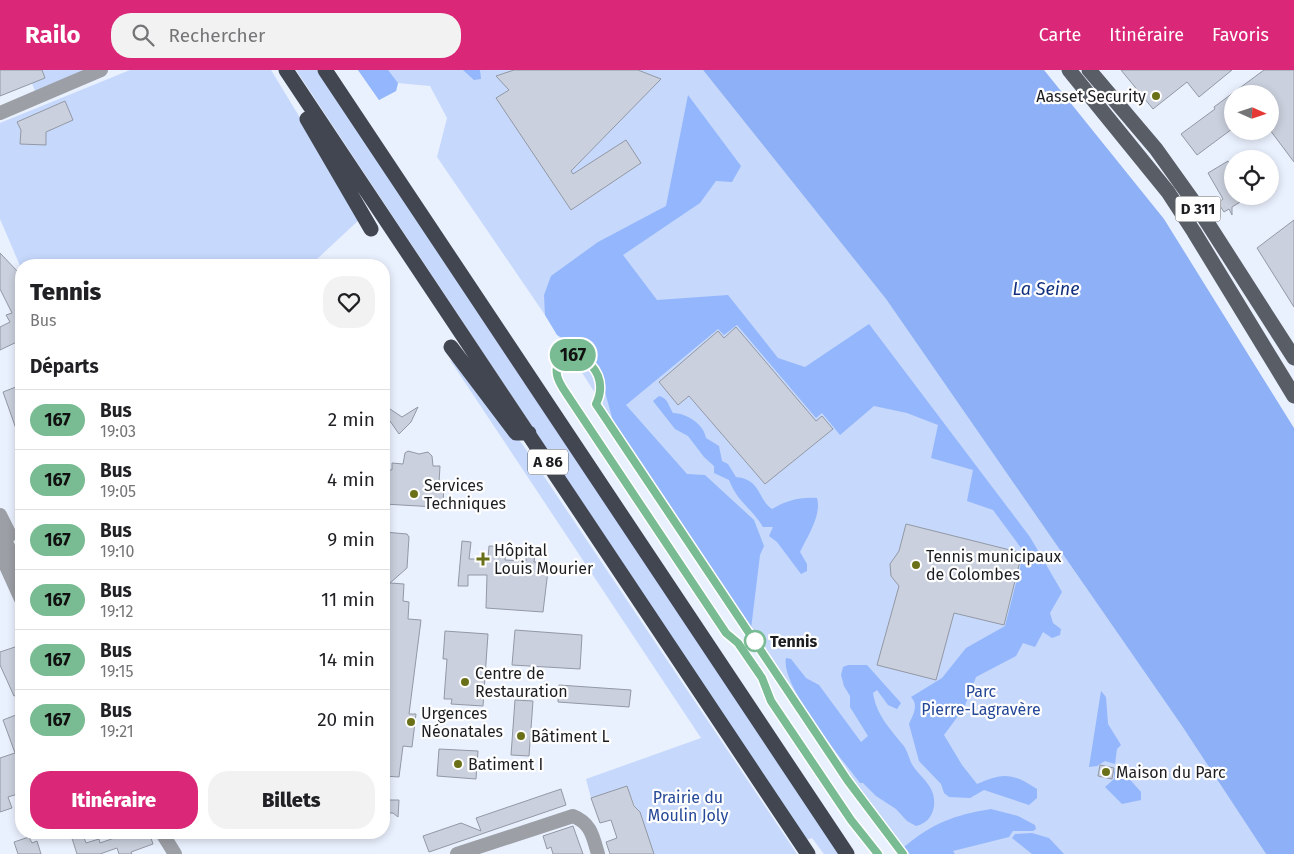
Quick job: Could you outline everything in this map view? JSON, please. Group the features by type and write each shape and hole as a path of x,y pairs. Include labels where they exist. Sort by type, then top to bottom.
{"highway":[{"name":"A 86","path":"286,70 808,854"},
{"name":"A 86","path":"325,70 847,854"},
{"path":"305,99 302,111 371,229"},
{"path":"451,347 516,432 529,433"}],"main road":[{"name":"D 311","path":"1069,70 1168,192 1294,396"},
{"name":"D 311","path":"1089,70 1156,150 1190,197 1294,358"}],"street":[{"path":"0,113 101,70"},
{"path":"0,515 14,571"},
{"path":"0,528 14,571"},
{"path":"0,553 14,571"},
{"path":"457,854 573,816 581,819 590,829 598,854"},
{"path":"164,839 169,854"},
{"path":"166,839 175,854"}],"green space":[{"path":"27,70 95,70 36,94"},
{"path":"130,70 271,70 361,218 317,259 17,259 0,219 0,123"},
{"path":"296,70 317,70 840,854 824,854 812,838 806,840"},
{"name":"Parc Pierre-Lagravère","path":"358,70 703,70 886,299 1182,726 1266,854 908,854 871,808 613,421 545,315 437,157 447,118 430,86 398,83 396,91 379,100"},
{"name":"Prairie du Moulin Joly","path":"450,360 463,366 523,445 797,854 654,854 627,786 591,798 586,779 701,738"}],"shaded area":[{"path":"358,70 388,70 398,83 396,91 379,100"},
{"path":"463,70 480,70 481,79 474,80"},
{"path":"688,95 741,166 732,182 716,181 700,203 623,255 657,300 728,295 778,358 805,367 869,324 1030,537 1062,592 1050,613 1053,623 1061,629 1060,635 1052,638 1043,632 1035,647 1023,643 1016,656 976,677 964,708 944,735 962,765 977,784 994,777 1008,776 1021,780 1037,789 1037,798 1029,805 984,790 970,798 949,797 944,793 941,784 919,761 909,724 915,707 911,697 942,678 966,648 1005,626 1024,552 993,510 967,501 973,470 931,458 938,425 907,413 874,406 840,435 822,413 816,418 737,325 724,335 718,329 626,405 687,474 705,475 754,520 764,546 760,555 751,629 613,421 602,381 583,349 557,335 545,315 544,295 551,276 598,242 666,206"},
{"path":"659,396 666,400 673,413 689,417 702,428 706,438 719,446 722,461 728,464 736,477 744,479 755,486 767,505 772,509 794,500 817,498 816,519 800,552 807,564 807,571 801,574 777,542 769,536 773,527 763,527 736,494 729,480 714,473 714,466 704,457 688,436 675,429 653,401"},
{"path":"786,658 791,659 806,678 819,685 861,742 868,736 850,707 850,696 844,686 841,675 843,667 848,665 867,665 901,703 897,709 888,705 877,690 873,693 877,708 884,721 905,747 913,766 932,790 934,804 932,814 926,822 916,826 907,821 896,809 876,796 863,783 860,783 802,703 792,686 787,670"},
{"path":"1101,691 1106,697 1108,724 1121,745 1117,749 1115,764 1105,761 1097,766 1089,767"},
{"path":"1117,765 1141,792 1141,800 1122,804 1105,787 1114,779"},
{"path":"991,809 1018,816 1035,825 1036,829 1033,831 1013,831 1009,837 953,851 955,854 910,854 904,847 944,821"},
{"path":"1032,833 1049,838 1064,854 1032,854 1012,838 1015,834"}],"water":[{"name":"La Seine","path":"703,70 1044,70 1164,219 1294,428 1294,854 1266,854 1182,726 886,299"}],"building":[{"path":"0,70 42,70 45,78 0,96"},
{"path":"514,70 638,70 661,79 571,171 573,174 626,140 641,163 571,210 496,98 509,90 496,76"},
{"name":"Aasset Security","path":"1121,70 1232,70 1199,97 1187,82 1153,109"},
{"path":"1264,70 1294,70 1294,162 1278,140 1279,85 1244,85"},
{"path":"1224,100 1224,135 1197,155 1181,134 1215,109 1214,107"},
{"path":"65,101 73,120 46,132 46,145 20,144 21,130 17,122"},
{"path":"1224,163 1224,205 1235,205 1232,207 1232,215 1229,209 1224,212 1218,203 1223,199 1208,173"},
{"path":"1294,220 1294,307 1257,248"},
{"path":"0,253 15,269 15,343 0,350 0,327 10,322 6,315 12,313 0,289"},
{"path":"736,327 816,421 822,416 833,429 765,484 689,396 678,405 659,382 718,331 724,338"},
{"path":"15,387 15,426 3,392"},
{"path":"418,407 411,422 399,434 390,421 390,409 402,417"},
{"name":"Services Techniques","path":"408,451 419,454 428,452 432,456 433,466 440,466 439,483 444,483 443,505 436,507 390,504 390,470 392,470 392,463 403,464 405,453"},
{"path":"906,524 1022,553 1004,625 954,613 936,680 877,665 899,586 891,576 890,564 899,551"},
{"path":"390,533 407,534 409,537 407,568 390,583"},
{"path":"462,541 471,542 469,559 488,559 489,546 506,547 505,560 526,561 527,545 535,554 534,562 549,562 543,612 486,608 487,575 468,575 468,586 458,586"},
{"path":"390,583 404,584 403,601 409,602 408,619 421,620 409,714 416,714 412,747 403,746 399,777 390,776"},
{"path":"515,630 582,635 580,669 512,665"},
{"name":"Centre de Restauration","path":"445,631 488,634 483,706 451,704 452,699 444,699 447,659 443,659"},
{"path":"15,647 15,696 0,665 0,652"},
{"path":"559,685 631,690 629,707 558,702"},
{"name":"Bâtiment L","path":"515,700 533,701 529,756 511,755"},
{"path":"15,715 15,753 3,720"},
{"name":"Batiment I","path":"439,749 478,751 476,779 437,776"},
{"path":"15,753 15,795 8,797 12,808 0,812 0,758"},
{"name":"Maison du Parc","path":"1100,765 1114,768 1112,779 1098,776"},
{"path":"627,786 634,806 640,812 654,854 610,854 606,842 617,838 611,820 600,823 591,798"},
{"path":"561,789 566,805 429,852 423,836 461,823 481,831 476,818"},
{"path":"390,800 399,800 398,817 390,813"},
{"path":"573,826 583,854 553,854 551,847 547,849 543,836"},
{"path":"23,839 30,839 32,843 37,841 41,854 18,854 14,842"},
{"path":"72,839 85,839 86,843 99,839 100,843 112,839 151,839 153,844 131,852 132,854 119,854 117,848 100,854 77,854"}],"bus line":[{"name":"167","path":"878,854 851,820 771,701 764,681 742,647 726,633 568,396 557,377 558,365 564,356 570,354 582,357 600,378 602,392 596,404 668,515 730,603 848,781 903,854"}],"place":[{"name":"Aasset Security","path":"1156,96"},
{"name":"Services Techniques","path":"414,494"},
{"name":"Hôpital Louis Mourier","path":"483,559"},
{"name":"Tennis municipaux de Colombes","path":"916,565"},
{"name":"Tennis","path":"755,641"},
{"name":"Centre de Restauration","path":"465,682"},
{"name":"Urgences Néonatales","path":"411,722"},
{"name":"Bâtiment L","path":"521,736"},
{"name":"Batiment I","path":"458,764"},
{"name":"Maison du Parc","path":"1106,772"}]}
